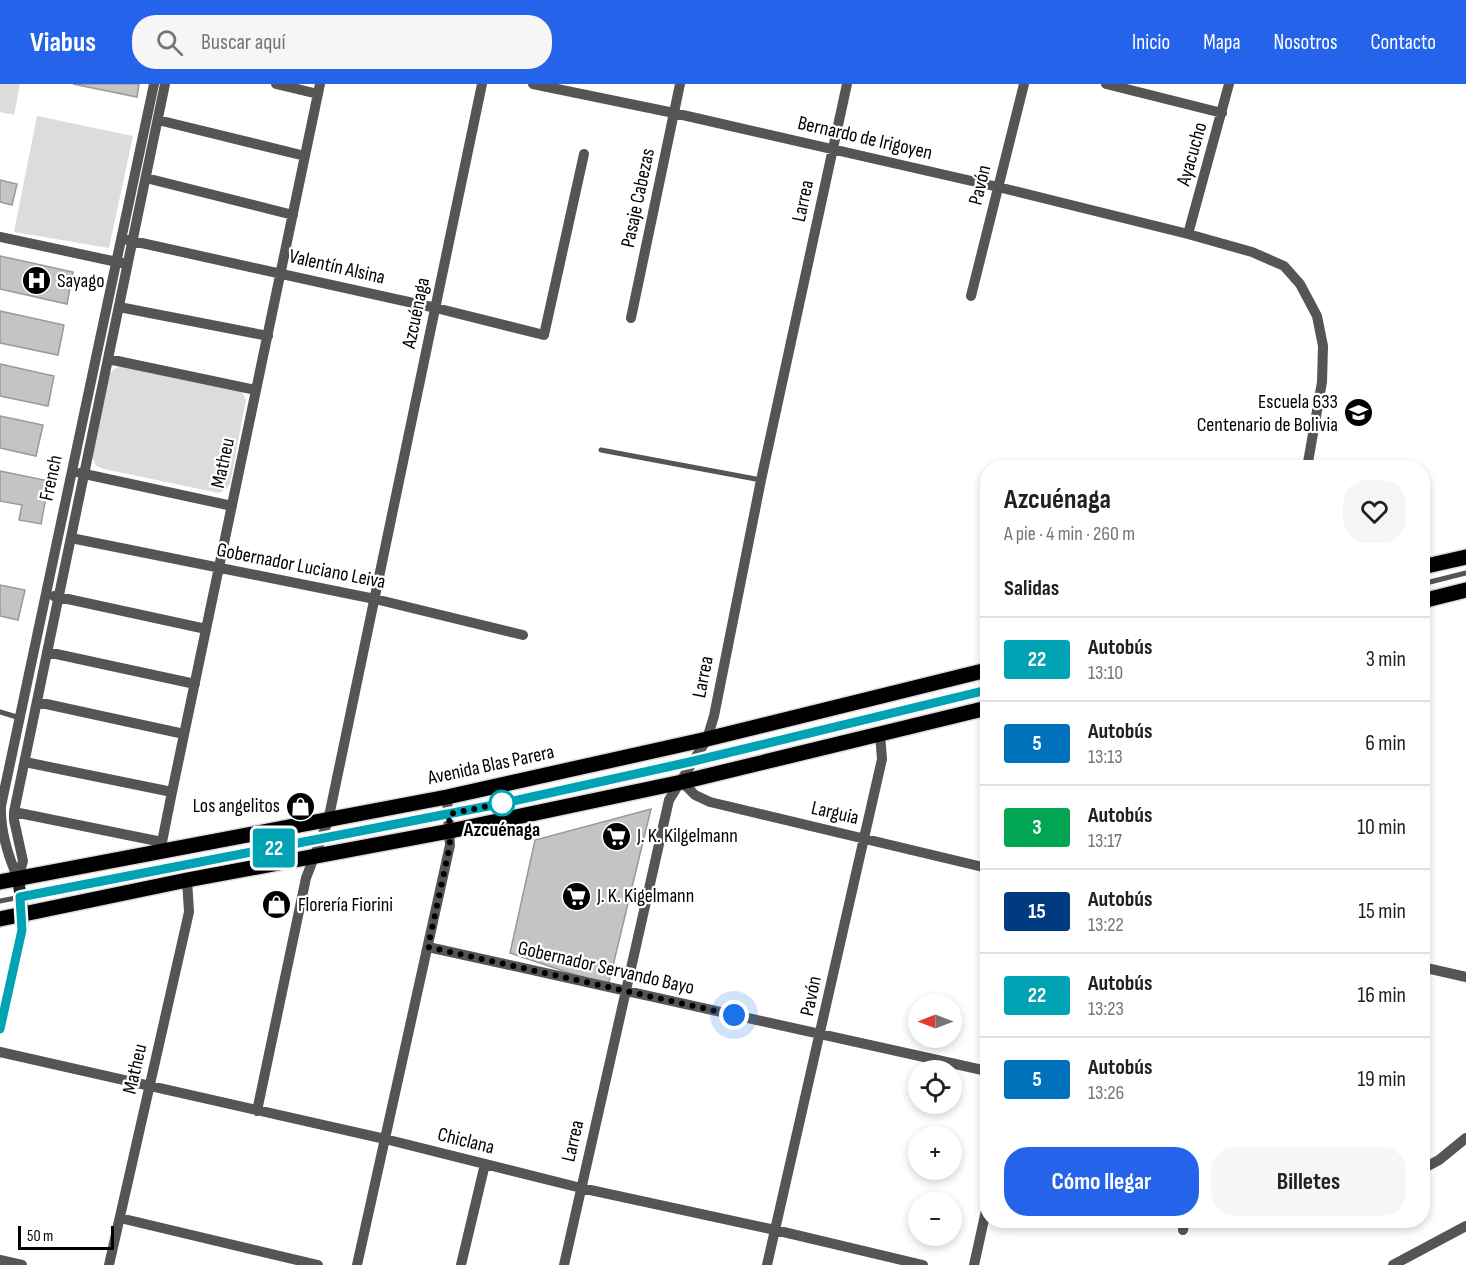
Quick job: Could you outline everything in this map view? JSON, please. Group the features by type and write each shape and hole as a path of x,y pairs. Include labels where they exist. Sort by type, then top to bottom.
{"main road":[{"path":"1430,565 1466,556"},
{"path":"1430,599 1466,590"},
{"name":"Avenida Blas Parera","path":"0,882 163,846 328,820 447,797 707,739 980,672"},
{"path":"0,919 187,880 450,831 682,782 980,710"}],"street":[{"name":"French","path":"0,1029 22,930 23,914 18,878 11,863 1,815 154,84"},
{"name":"French","path":"18,878 23,861 14,813 165,84"},
{"path":"276,84 319,89"},
{"name":"Azcuénaga","path":"257,1111 306,878 328,820 482,84"},
{"name":"Bernardo de Irigoyen","path":"533,84 674,113 998,186 1188,234 1252,252 1284,266 1300,284 1317,316 1323,346 1322,382 1308,460"},
{"name":"Pasaje Cabezas","path":"631,318 680,84"},
{"name":"Larrea","path":"564,1265 669,800 707,739 714,716 761,480 847,84"},
{"name":"Pavón","path":"971,296 1024,84"},
{"path":"1106,84 1222,112"},
{"name":"Ayacucho","path":"1188,234 1229,84"},
{"name":"Matheu","path":"163,846 172,792 319,89"},
{"path":"158,120 305,156"},
{"name":"Valentín Alsina","path":"121,238 544,334 584,154"},
{"path":"146,178 293,215"},
{"path":"0,237 128,264"},
{"path":"119,307 268,336"},
{"path":"108,359 256,390"},
{"path":"72,471 232,506"},
{"name":"Gobernador Luciano Leiva","path":"71,538 375,599 523,635"},
{"path":"46,595 206,629"},
{"path":"47,652 195,684"},
{"path":"37,702 184,734"},
{"name":"Pavón","path":"767,1265 882,759 880,734"},
{"path":"25,762 172,792"},
{"name":"Larguia","path":"682,782 695,795 710,802 980,866"},
{"path":"357,1265 450,845 447,797"},
{"path":"14,813 163,846"},
{"name":"Matheu","path":"109,1265 189,912 187,880"},
{"name":"Gobernador Servando Bayo","path":"428,947 980,1069"},
{"path":"1430,969 1466,977"},
{"name":"Chiclana","path":"0,1052 385,1139 580,1188 923,1265"},
{"path":"1430,1165 1439,1161 1466,1138"},
{"path":"461,1265 485,1164"},
{"path":"120,1218 318,1265"},
{"path":"1393,1265 1466,1226"},
{"path":"974,1265 982,1228"},
{"path":"0,1260 22,1265"}],"lane":[{"path":"601,450 761,480"},
{"path":"1430,582 1466,573"},
{"path":"0,901 449,814 694,761 980,692"},
{"path":"0,712 20,718"}],"shaded area":[{"path":"0,84 20,84 14,115 0,112"},
{"path":"37,116 133,136 109,248 14,232"},
{"path":"123,365 242,392 246,400 230,484 227,488 219,493 96,466 92,457 110,374 114,369"}],"building":[{"path":"73,84 139,84 137,97"},
{"path":"0,180 17,184 12,205 0,202"},
{"name":"Sayago","path":"0,256 73,272 67,304 0,289"},
{"name":"Sayago","path":"0,311 64,325 58,355 0,343"},
{"path":"0,364 54,376 48,406 0,396"},
{"path":"0,416 43,425 36,456 0,448"},
{"path":"0,471 49,481 41,524 19,520 22,505 0,501"},
{"path":"0,585 25,590 18,620 0,616"},
{"name":"J. K. Kigelmann","path":"651,809 608,986 510,953 535,840"}],"bus line":[{"name":"22","path":"0,1029 22,930 23,914 20,897 504,803 694,761 980,692"}],"place":[{"name":"Sayago","path":"36,281"},
{"name":"Escuela 633 Centenario de Bolivia","path":"1359,413"},
{"name":"Azcuénaga","path":"502,803"},
{"name":"Los angelitos","path":"301,806"},
{"name":"J. K. Kilgelmann","path":"616,836"},
{"name":"J. K. Kigelmann","path":"576,896"},
{"name":"Florería Fiorini","path":"277,905"}],"route":[{"path":"502,803 504,803 449,814 450,845 428,947 734,1015"}]}
